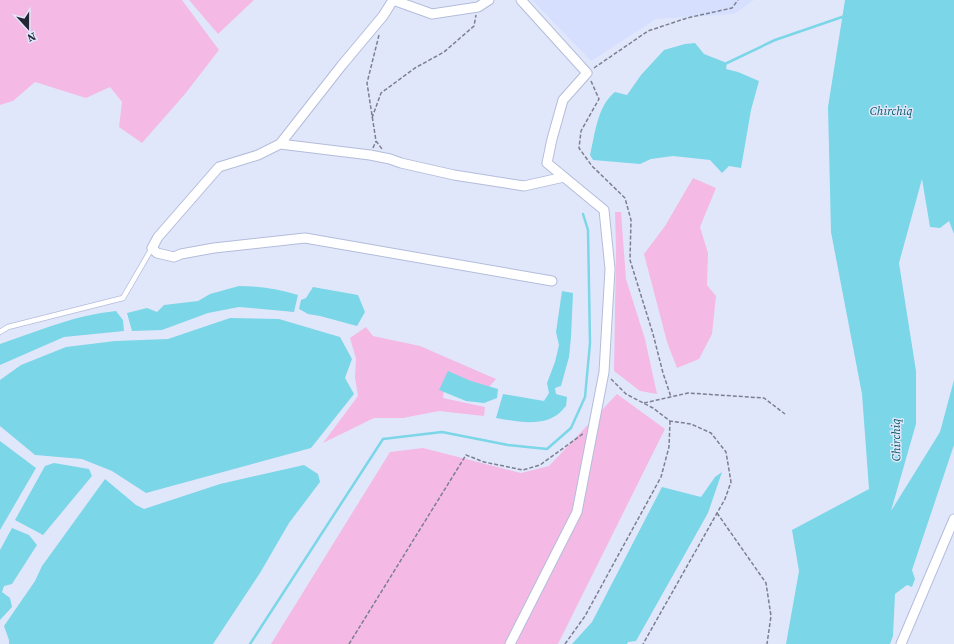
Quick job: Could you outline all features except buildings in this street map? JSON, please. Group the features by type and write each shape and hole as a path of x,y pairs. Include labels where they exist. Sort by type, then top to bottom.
{"street":[{"path":"489,0 478,7 432,14 393,0 383,16 342,65 280,144 258,155 219,167 158,237 152,248 157,253 174,257 181,254 214,248 305,238 552,281"},
{"path":"510,644 577,512 604,372 610,269 604,210 548,163 552,140 563,100 587,73 521,0"},
{"path":"280,144 370,155 454,175 524,186 564,177"},
{"path":"901,644 954,519"}],"lane":[{"path":"0,332 8,327 122,298 152,248"}],"path":[{"path":"671,397 630,260 631,220 625,198 592,166 579,148 581,131 599,99 587,73 648,31 687,18 732,8 738,0"},
{"path":"372,118 381,94 415,68 444,52 474,26 478,7"},
{"path":"380,31 367,83 376,141 390,159"},
{"path":"604,372 626,394 644,403 670,421 691,424 711,432 726,452 730,482 725,499 643,644"},
{"path":"644,403 688,393 764,398 785,414"},
{"path":"564,644 585,616 661,477 669,447 670,421"},
{"path":"349,644 466,455 484,462 523,470 540,465 594,425"},
{"path":"717,513 766,583 771,616 767,644"}],"shaded area":[{"path":"0,0 182,0 219,50 185,94 142,143 119,127 122,102 110,87 86,98 35,82 13,101 0,105"},
{"path":"189,0 254,0 218,34"},
{"path":"532,0 754,0 734,14 656,19 591,61"},
{"path":"693,178 716,188 700,227 708,253 707,285 716,296 712,334 699,359 677,368 667,342 644,254 665,226"},
{"path":"615,212 621,212 626,279 645,339 657,394 640,391 614,371 616,250"},
{"path":"366,327 373,336 420,346 496,379 489,387 445,381 443,398 485,407 484,416 439,411 403,418 374,418 323,443 358,396 355,378 356,359 350,338"},
{"path":"617,394 665,429 558,644 271,644 390,452 423,448 521,473 549,466"}],"water":[{"name":"Chirchiq","path":"845,0 954,0 954,234 949,221 940,228 930,227 922,179 899,263 916,371 916,424 891,511 940,432 954,380 954,445 912,570 915,579 912,587 907,585 895,594 893,636 890,644 786,644 799,571 792,530 869,489 862,394 831,232 828,107"},
{"path":"695,43 704,54 727,63 726,69 738,72 759,81 751,110 741,168 729,166 722,173 710,160 673,156 651,159 640,164 593,160 590,155 595,130 600,113 609,98 615,92 627,95 641,75 664,50 685,44"},
{"path":"239,286 269,288 298,295 294,312 239,307 208,313 162,330 132,331 127,313 147,308 157,312 164,305 198,301 210,294"},
{"path":"313,287 358,295 365,312 357,326 308,314 299,309 301,300 306,298"},
{"path":"562,291 573,293 569,357 561,386 555,388 556,394 567,397 566,406 557,415 543,421 527,422 496,418 503,394 544,401 549,393 547,383 555,362 559,345 556,332"},
{"path":"116,311 123,320 124,331 64,337 0,365 0,344 71,320"},
{"path":"230,318 279,319 340,337 352,359 345,378 354,394 311,448 146,493 112,471 82,459 35,455 0,426 0,380 21,365 66,347 115,341 168,339"},
{"path":"448,371 471,381 498,389 497,398 484,403 466,401 439,390"},
{"path":"0,441 36,468 0,530"},
{"path":"54,463 89,469 92,476 43,535 15,520 45,466"},
{"path":"304,465 318,474 320,482 289,523 260,573 213,644 9,644 4,626 35,581 42,566 105,479 136,505 144,509 220,484"},
{"path":"722,472 708,513 636,641 628,642 627,644 572,644 592,622 662,487 701,497 715,477"},
{"path":"12,528 29,535 37,545 12,584 4,586 2,592 10,598 12,607 0,620 0,550"}],"waterway":[{"path":"727,63 775,40 845,16"},
{"path":"250,644 383,439 442,432 508,445 547,449 571,428 585,397 590,343 588,230 583,214"}]}
